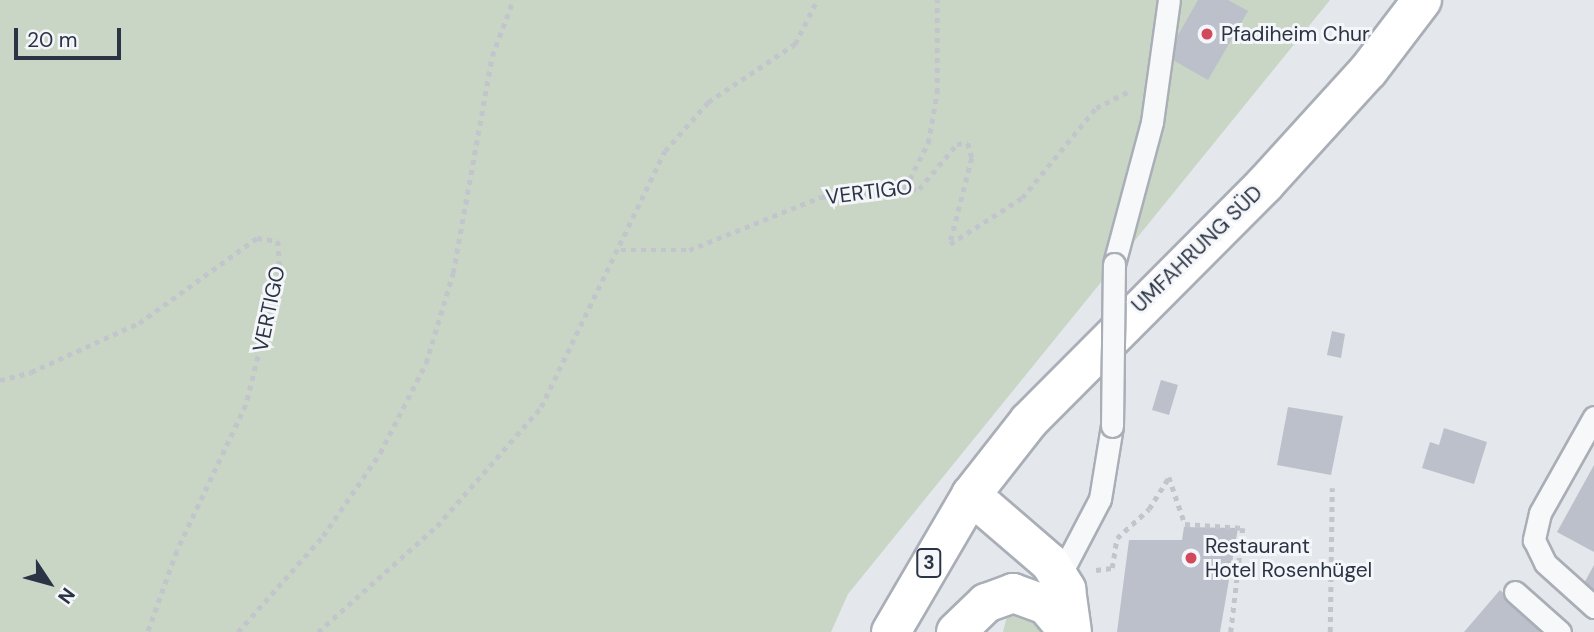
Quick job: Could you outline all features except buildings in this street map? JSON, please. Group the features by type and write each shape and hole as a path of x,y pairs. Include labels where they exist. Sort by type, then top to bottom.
{"main road":[{"name":"UMFAHRUNG SÜD","path":"971,495 1055,391 1325,118 1422,0"},
{"path":"971,495 1034,546 1050,590 1071,632"},
{"name":"3","path":"891,632 971,495"},
{"path":"956,632 994,597 1050,590"}],"lane":[{"path":"1050,590 1100,499 1112,426 1114,264 1153,122 1169,0"},
{"path":"1594,417 1540,513 1534,541 1545,562 1594,607"},
{"path":"1515,592 1560,632"}],"path":[{"path":"238,632 323,536 380,453 426,363 453,273 492,56 513,0"},
{"path":"317,632 437,526 541,407 621,250 665,151 708,102 795,44 817,0"},
{"path":"905,188 928,143 937,93 937,0"},
{"name":"VERTIGO","path":"621,250 688,250 821,197 919,188 957,144 968,143 972,158 950,244 1022,198 1112,96 1132,90 1137,103"},
{"name":"VERTIGO","path":"0,380 31,372 139,324 257,238 278,241 280,270 246,405 177,551 148,632"},
{"path":"1102,568 1112,568 1117,538 1149,509 1169,477 1185,524 1243,528 1245,558 1231,632"},
{"path":"1330,632 1332,488"}],"green space":[{"path":"0,0 1330,0 848,594 831,632 0,632"},
{"path":"1013,593 1069,632 1003,632"}],"place":[{"name":"Pfadiheim Chur","path":"1207,34"},
{"name":"Restaurant Hotel Rosenhügel","path":"1191,558"}]}
